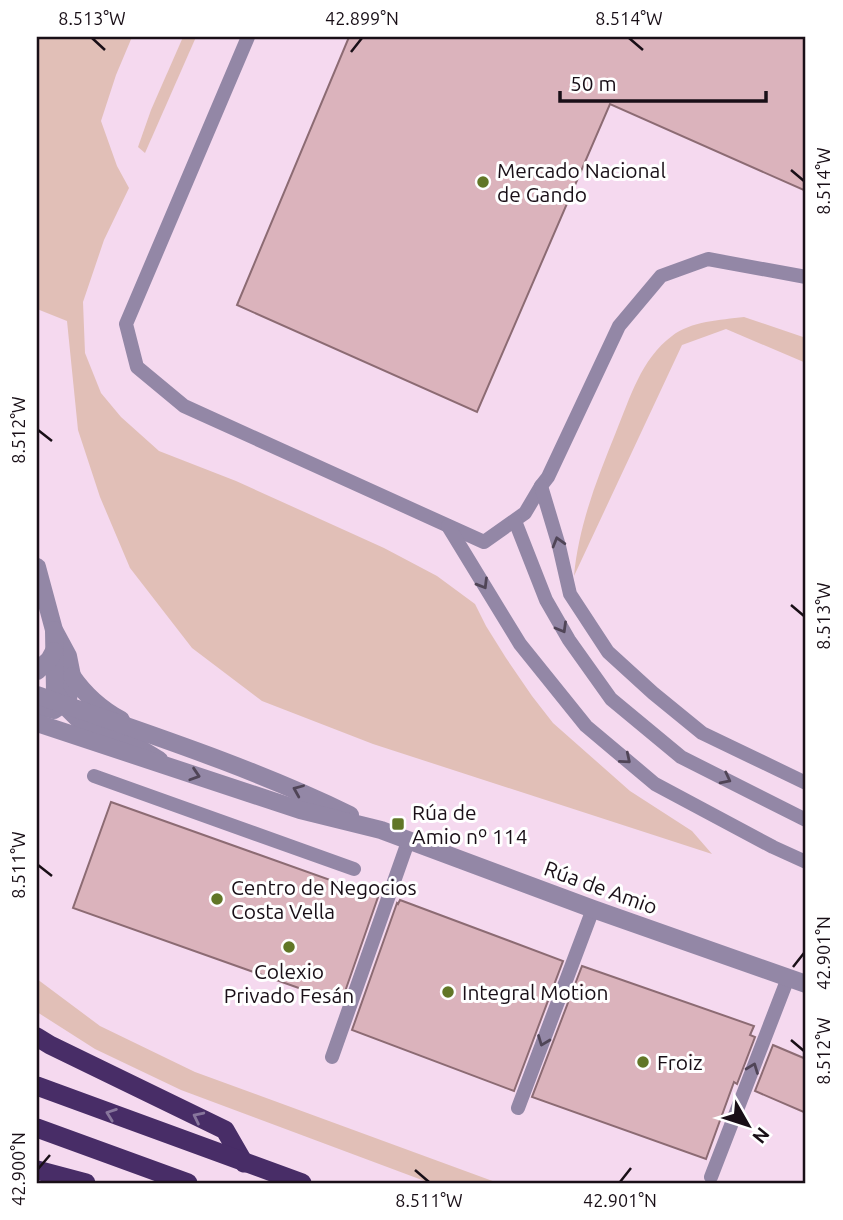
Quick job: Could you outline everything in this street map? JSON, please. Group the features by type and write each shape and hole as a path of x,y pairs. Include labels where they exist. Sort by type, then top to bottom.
{"highway":[{"path":"37,1038 225,1130 244,1163"},
{"path":"37,1086 302,1183"},
{"path":"37,1128 188,1183"},
{"path":"37,1170 86,1183"}],"street":[{"path":"37,567 54,630 68,656 72,676 68,699 63,704 55,692 54,630"},
{"path":"37,671 54,651"},
{"name":"Rúa de Amio","path":"72,676 104,711 146,733"},
{"name":"Rúa de Amio","path":"37,695 231,763 306,793 381,830"},
{"name":"Rúa de Amio","path":"37,706 54,710 63,704"},
{"name":"Rúa de Amio","path":"63,704 81,722 126,740 169,766"},
{"name":"Rúa de Amio","path":"37,723 300,810 409,839 593,909 806,984"}],"lane":[{"path":"248,37 126,324 137,367 184,406 484,542 525,513 548,477 619,326 661,276 708,259 806,277"},
{"path":"541,486 570,594 608,652 653,694 702,733 806,782"},
{"path":"515,521 546,600 569,640 611,699 681,757 806,820"},
{"path":"448,526 520,644 586,726 655,783 806,862"},
{"path":"94,776 354,869"},
{"path":"332,1057 409,839"},
{"path":"518,1108 593,909"},
{"path":"711,1177 788,978"}],"shaded area":[{"path":"37,37 132,37 101,121 117,166 129,188 104,240 83,302 85,353 101,393 121,417 159,451 236,481 384,548 437,576 475,604 506,658 553,723 630,791 692,831 712,854 373,744 262,701 192,648 130,568 100,497 78,430 67,321 37,309"},
{"path":"183,37 196,37 145,153 138,147"},
{"path":"744,317 806,338 806,363 726,329 682,345 574,576 584,520 644,368 661,345 680,331 706,322"},
{"path":"37,979 100,1026 195,1072 498,1183 430,1183 181,1090 95,1049 37,1012"}],"building":[{"path":"349,37 806,37 806,191 610,104 477,412 237,305"},
{"name":"Centro de Negocios Costa Vella","path":"111,802 378,897 341,1003 73,908"},
{"name":"Integral Motion","path":"400,900 563,961 514,1091 352,1030"},
{"name":"Froiz","path":"582,966 754,1026 750,1035 755,1037 737,1084 734,1082 706,1159 532,1097"},
{"path":"773,1045 806,1059 806,1113 755,1091"}],"place":[{"name":"Mercado Nacional de Gando","path":"483,182"},
{"name":"Rúa de Amio nº 114","path":"398,824"},
{"name":"Centro de Negocios Costa Vella","path":"217,899"},
{"name":"Colexio Privado Fesán","path":"289,947"},
{"name":"Integral Motion","path":"448,992"},
{"name":"Froiz","path":"643,1062"}]}
